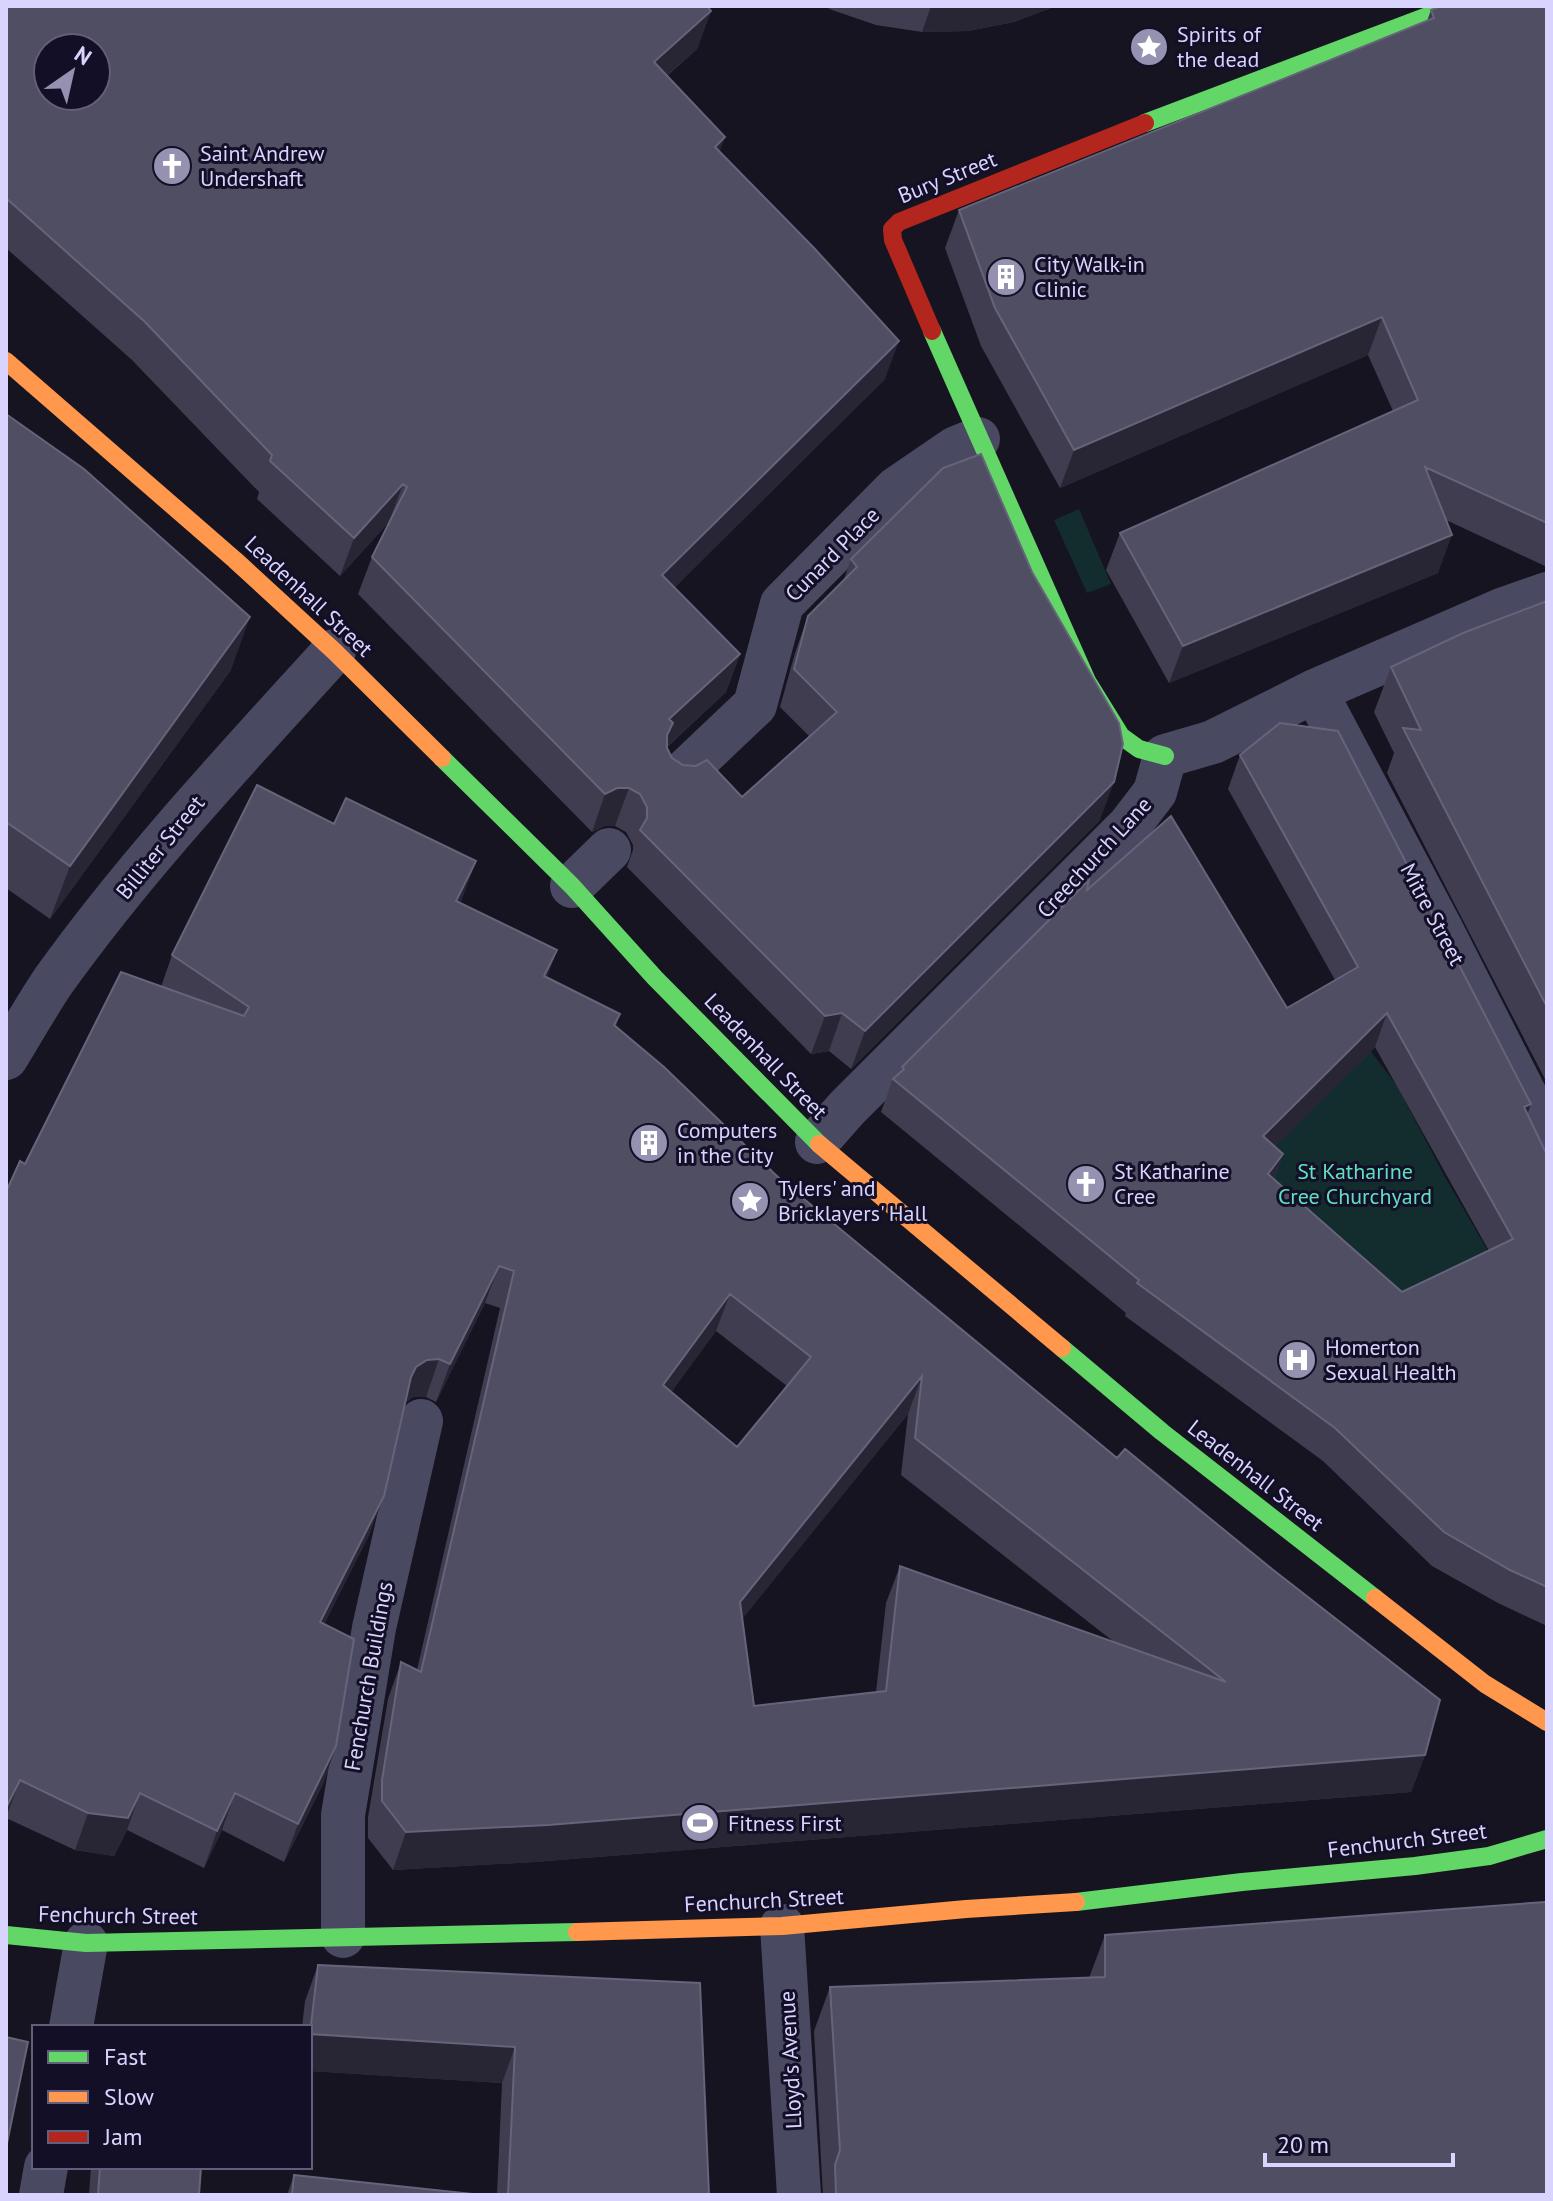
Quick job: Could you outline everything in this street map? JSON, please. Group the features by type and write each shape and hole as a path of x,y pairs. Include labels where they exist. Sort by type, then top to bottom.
{"street":[{"name":"Bury Street","path":"1165,756 1139,749 1121,736 1087,681 978,439 893,240 892,229 899,222 1189,105 1454,6"},
{"name":"Leadenhall Street","path":"6,361 235,560 334,651 572,886 655,978 817,1142 1162,1432 1485,1684 1547,1722"},
{"name":"Cunard Place","path":"677,779 755,705 782,604 896,489 956,448 978,439"},
{"path":"1165,756 1213,742 1315,691 1489,615 1547,594"},
{"name":"Billiter Street","path":"6,1058 53,983 94,928 220,774 334,651"},
{"name":"Mitre Street","path":"1315,691 1547,1138"},
{"name":"Creechurch Lane","path":"817,1142 847,1108 1129,826 1155,792 1165,756"},
{"path":"572,886 609,850"},
{"name":"Fenchurch Buildings","path":"343,1936 343,1815 374,1628 421,1421"},
{"name":"Fenchurch Street","path":"6,1935 86,1943 782,1926 966,1909 1061,1904 1242,1882 1415,1866 1489,1856 1547,1839"},
{"name":"Lloyd's Avenue","path":"782,1926 799,2195"},
{"path":"71,2025 86,1943"},
{"path":"41,2195 46,2169"}],"green space":[{"path":"1079,509 1111,584 1087,593 1054,520"},
{"name":"St Katharine Cree Churchyard","path":"1364,1042 1397,1086 1499,1270 1390,1325 1251,1170"}],"building":[{"path":"6,6 707,6 711,11 654,62 725,137 715,147 899,341 662,575 740,654 669,719 673,723 667,735 667,748 672,758 683,765 696,766 707,760 742,797 837,712 794,669 808,616 857,567 851,559 943,468 981,454 1032,572 1119,723 1123,744 1114,782 865,1031 842,1013 825,1016 640,830 647,818 647,807 640,794 629,788 617,788 605,794 372,557 407,487 403,484 354,538 270,461 272,455 145,322 6,198"},
{"path":"1441,6 1547,6 1547,523 1425,467 1452,535 1183,646 1120,533 1418,400 1382,317 1074,450 995,308 959,210 1434,18 1431,10"},
{"path":"6,414 84,469 250,617 70,866 6,822"},
{"path":"1547,601 1547,1007 1403,728 1421,730 1391,667 1463,633"},
{"path":"1280,723 1338,731 1531,1104 1524,1107 1547,1155 1547,1587 1510,1570 1444,1532 1335,1428 1137,1283 1139,1280 893,1079 1089,880 1087,890 1171,816 1287,1008 1358,967 1240,755","holes":["1387,1013 1513,1239 1402,1292 1268,1174 1283,1154 1263,1136"]},
{"path":"257,785 334,824 346,798 476,861 456,901 557,950 544,976 620,1014 614,1025 664,1067 781,1180 1117,1458 1125,1449 1440,1700 1425,1755 548,1825 406,1832 382,1801 382,1780 401,1662 421,1672 514,1271 499,1266 450,1364 439,1359 427,1360 416,1367 411,1377 384,1496 320,1622 354,1639 336,1746 298,1824 235,1793 217,1831 140,1793 128,1818 88,1813 20,1780 6,1808 6,1192 20,1161 25,1164 121,972 244,1016 249,1007 172,955","holes":["730,1294 811,1357 737,1447 663,1385","922,1376 915,1438 1226,1682 900,1566 886,1691 754,1706 740,1602"]},
{"path":"1547,1902 1547,2195 836,2195 835,2165 840,2150 830,1987 1105,1977 1105,1935"},
{"path":"318,1965 700,1983 709,2195 508,2195 515,2047 312,2034"},
{"path":"6,2037 28,2042 6,2148"},
{"path":"100,2169 201,2169 199,2195 98,2195"},
{"path":"294,2175 482,2195 292,2195"}],"traffic: fast":[{"path":"1145,123 1454,6"},
{"path":"932,331 1087,681 1121,736 1139,749 1165,756"},
{"path":"442,758 572,886 655,978 819,1144"},
{"path":"1062,1348 1162,1432 1375,1598"},
{"path":"1076,1902 1415,1866 1489,1856 1547,1839"},
{"path":"6,1935 86,1943 577,1932"}],"traffic: slow":[{"path":"6,361 235,560 334,651 442,758"},
{"path":"819,1144 1062,1348"},
{"path":"1375,1598 1485,1684 1547,1722"},
{"path":"577,1932 782,1926 1076,1902"}],"traffic: jam":[{"path":"932,331 893,240 892,229 899,222 1145,123"}],"place":[{"name":"Spirits of the dead","path":"1149,47"},
{"name":"Saint Andrew Undershaft","path":"172,166"},
{"name":"City Walk-in Clinic","path":"1006,277"},
{"name":"Computers in the City","path":"649,1143"},
{"name":"St Katharine Cree","path":"1086,1184"},
{"name":"Tylers' and Bricklayers' Hall","path":"750,1201"},
{"name":"Homerton Sexual Health","path":"1297,1360"},
{"name":"Fitness First","path":"700,1823"}]}
